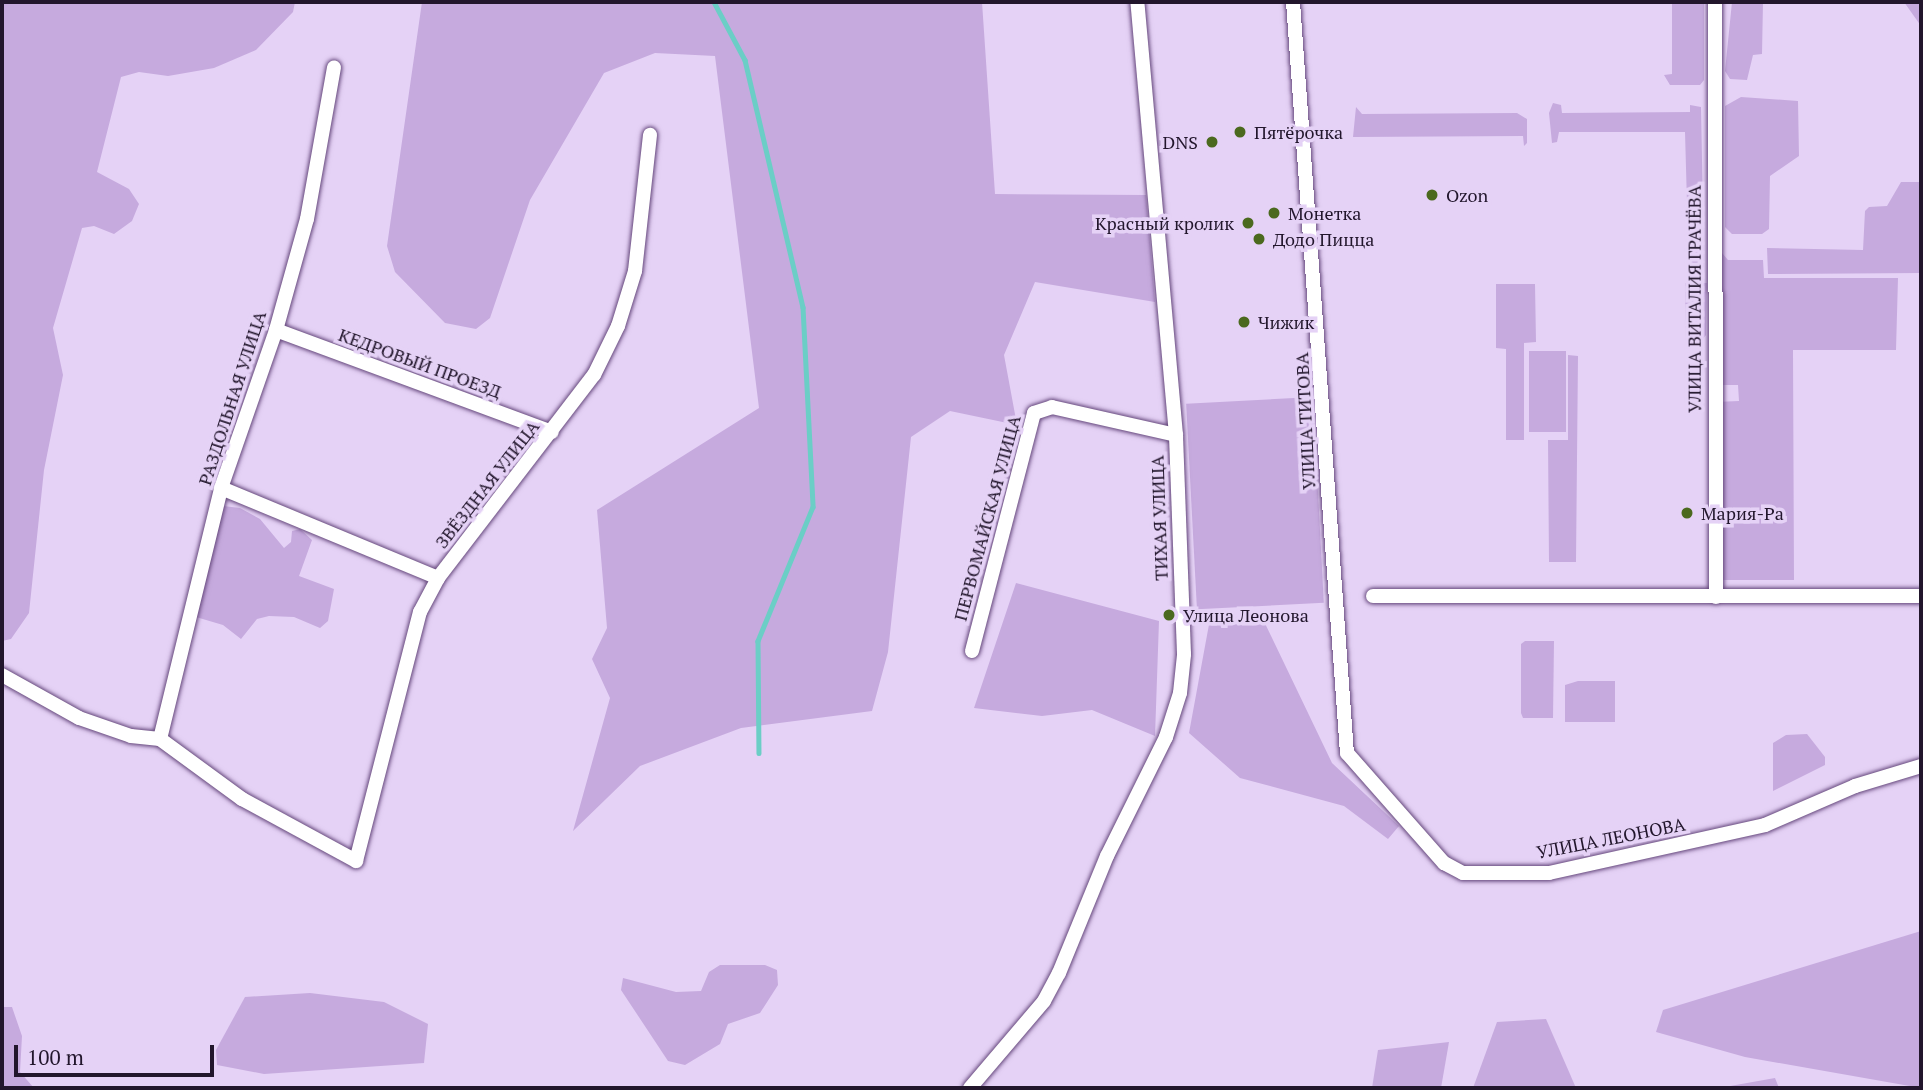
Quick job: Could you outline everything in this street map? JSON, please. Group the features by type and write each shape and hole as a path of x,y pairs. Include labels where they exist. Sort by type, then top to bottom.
{"street":[{"name":"ТИХАЯ УЛИЦА","path":"970,1088 1012,1035 1044,1001 1059,973 1107,856 1166,737 1180,693 1184,654 1176,435 1136,2"},
{"name":"УЛИЦА ТИТОВА","path":"1293,2 1347,753"},
{"name":"УЛИЦА ВИТАЛИЯ ГРАЧЁВА","path":"1715,2 1716,597"},
{"name":"РАЗДОЛЬНАЯ УЛИЦА","path":"160,738 221,488 276,330 307,219 334,68"},
{"name":"ЗВЁЗДНАЯ УЛИЦА","path":"160,738 242,799 356,861 406,654 419,612 438,578 594,375 618,326 635,271 650,135"},
{"name":"КЕДРОВЫЙ ПРОЕЗД","path":"276,330 552,432"},
{"name":"ПЕРВОМАЙСКАЯ УЛИЦА","path":"972,651 1034,413 1052,407 1176,435"},
{"path":"221,488 438,578"},
{"path":"1373,596 1921,596"},
{"path":"2,675 79,718 131,736 160,738"},
{"name":"УЛИЦА ЛЕОНОВА","path":"1347,753 1444,863 1463,873 1549,873 1753,828 1856,786 1921,766"}],"shaded area":[{"path":"2,2 295,2 293,12 256,50 214,68 168,76 139,72 121,77 97,172 129,189 139,204 132,221 114,234 94,226 82,228 53,328 63,375 44,470 29,613 11,639 2,641"},
{"path":"422,2 982,2 995,194 1146,195 1155,302 1035,282 1004,355 1017,425 950,411 911,437 888,652 872,711 741,728 640,766 573,831 610,698 592,659 607,628 597,510 759,408 715,56 655,53 604,73 530,200 490,318 476,329 445,323 395,272 387,246"},
{"path":"1672,2 1704,2 1704,80 1700,85 1670,85 1664,75 1672,74"},
{"path":"1732,2 1763,2 1762,54 1753,55 1747,80 1730,79 1725,71"},
{"path":"1904,2 1921,2 1921,26"},
{"path":"1741,97 1798,101 1799,156 1770,176 1769,229 1762,234 1732,234 1725,227 1725,106"},
{"path":"1553,103 1561,105 1562,113 1690,112 1690,105 1701,107 1704,267 1689,275 1685,132 1559,132 1557,142 1552,143 1549,113"},
{"path":"1356,107 1362,114 1517,113 1527,119 1527,143 1524,146 1523,136 1353,137"},
{"path":"1901,182 1921,182 1921,273 1768,274 1767,248 1863,250 1865,211 1869,207 1887,206"},
{"path":"1722,253 1728,260 1763,260 1764,278 1898,278 1896,350 1793,350 1794,580 1719,580 1716,402 1739,401 1738,385 1718,385"},
{"path":"1685,283 1707,283 1706,335 1699,344 1686,345"},
{"path":"1496,284 1535,284 1536,342 1524,343 1524,440 1506,440 1506,349 1496,348"},
{"path":"1529,351 1566,351 1566,432 1529,432"},
{"path":"1568,355 1578,356 1576,562 1549,562 1548,440 1568,440"},
{"path":"1313,397 1324,603 1197,609 1186,404"},
{"path":"223,506 240,508 260,519 284,548 291,542 292,531 300,529 312,540 299,576 334,589 328,621 320,628 294,617 269,616 257,619 241,639 223,625 196,617"},
{"path":"1016,583 1159,621 1155,736 1092,710 1042,716 974,708"},
{"path":"1261,615 1332,763 1399,826 1388,839 1344,806 1240,778 1189,733 1210,619"},
{"path":"1525,641 1554,641 1553,718 1523,718 1521,713 1521,644"},
{"path":"1578,681 1615,681 1615,722 1565,722 1565,685"},
{"path":"1807,734 1825,757 1825,765 1773,791 1773,743 1786,735"},
{"path":"1921,931 1921,1088 1745,1057 1656,1032 1663,1010"},
{"path":"720,965 765,965 777,970 778,985 760,1013 728,1024 720,1044 685,1065 668,1061 621,990 623,978 676,992 701,991 709,972"},
{"path":"310,993 384,1002 428,1024 424,1063 264,1074 217,1065 216,1050 245,997"},
{"path":"2,1007 12,1007 22,1036 20,1072 34,1088 2,1088"},
{"path":"1546,1019 1576,1088 1473,1088 1497,1022"},
{"path":"1449,1042 1441,1088 1372,1088 1378,1050"},
{"path":"1775,1078 1779,1088 1719,1088"}],"waterway":[{"path":"714,2 745,60 803,307 813,507 758,641 759,753"}],"place":[{"name":"Пятёрочка","path":"1240,132"},
{"name":"DNS","path":"1212,142"},
{"name":"Ozon","path":"1432,195"},
{"name":"Монетка","path":"1274,213"},
{"name":"Красный кролик","path":"1248,223"},
{"name":"Додо Пицца","path":"1259,239"},
{"name":"Чижик","path":"1244,322"},
{"name":"Мария-Ра","path":"1687,513"},
{"name":"Улица Леонова","path":"1169,615"}]}
